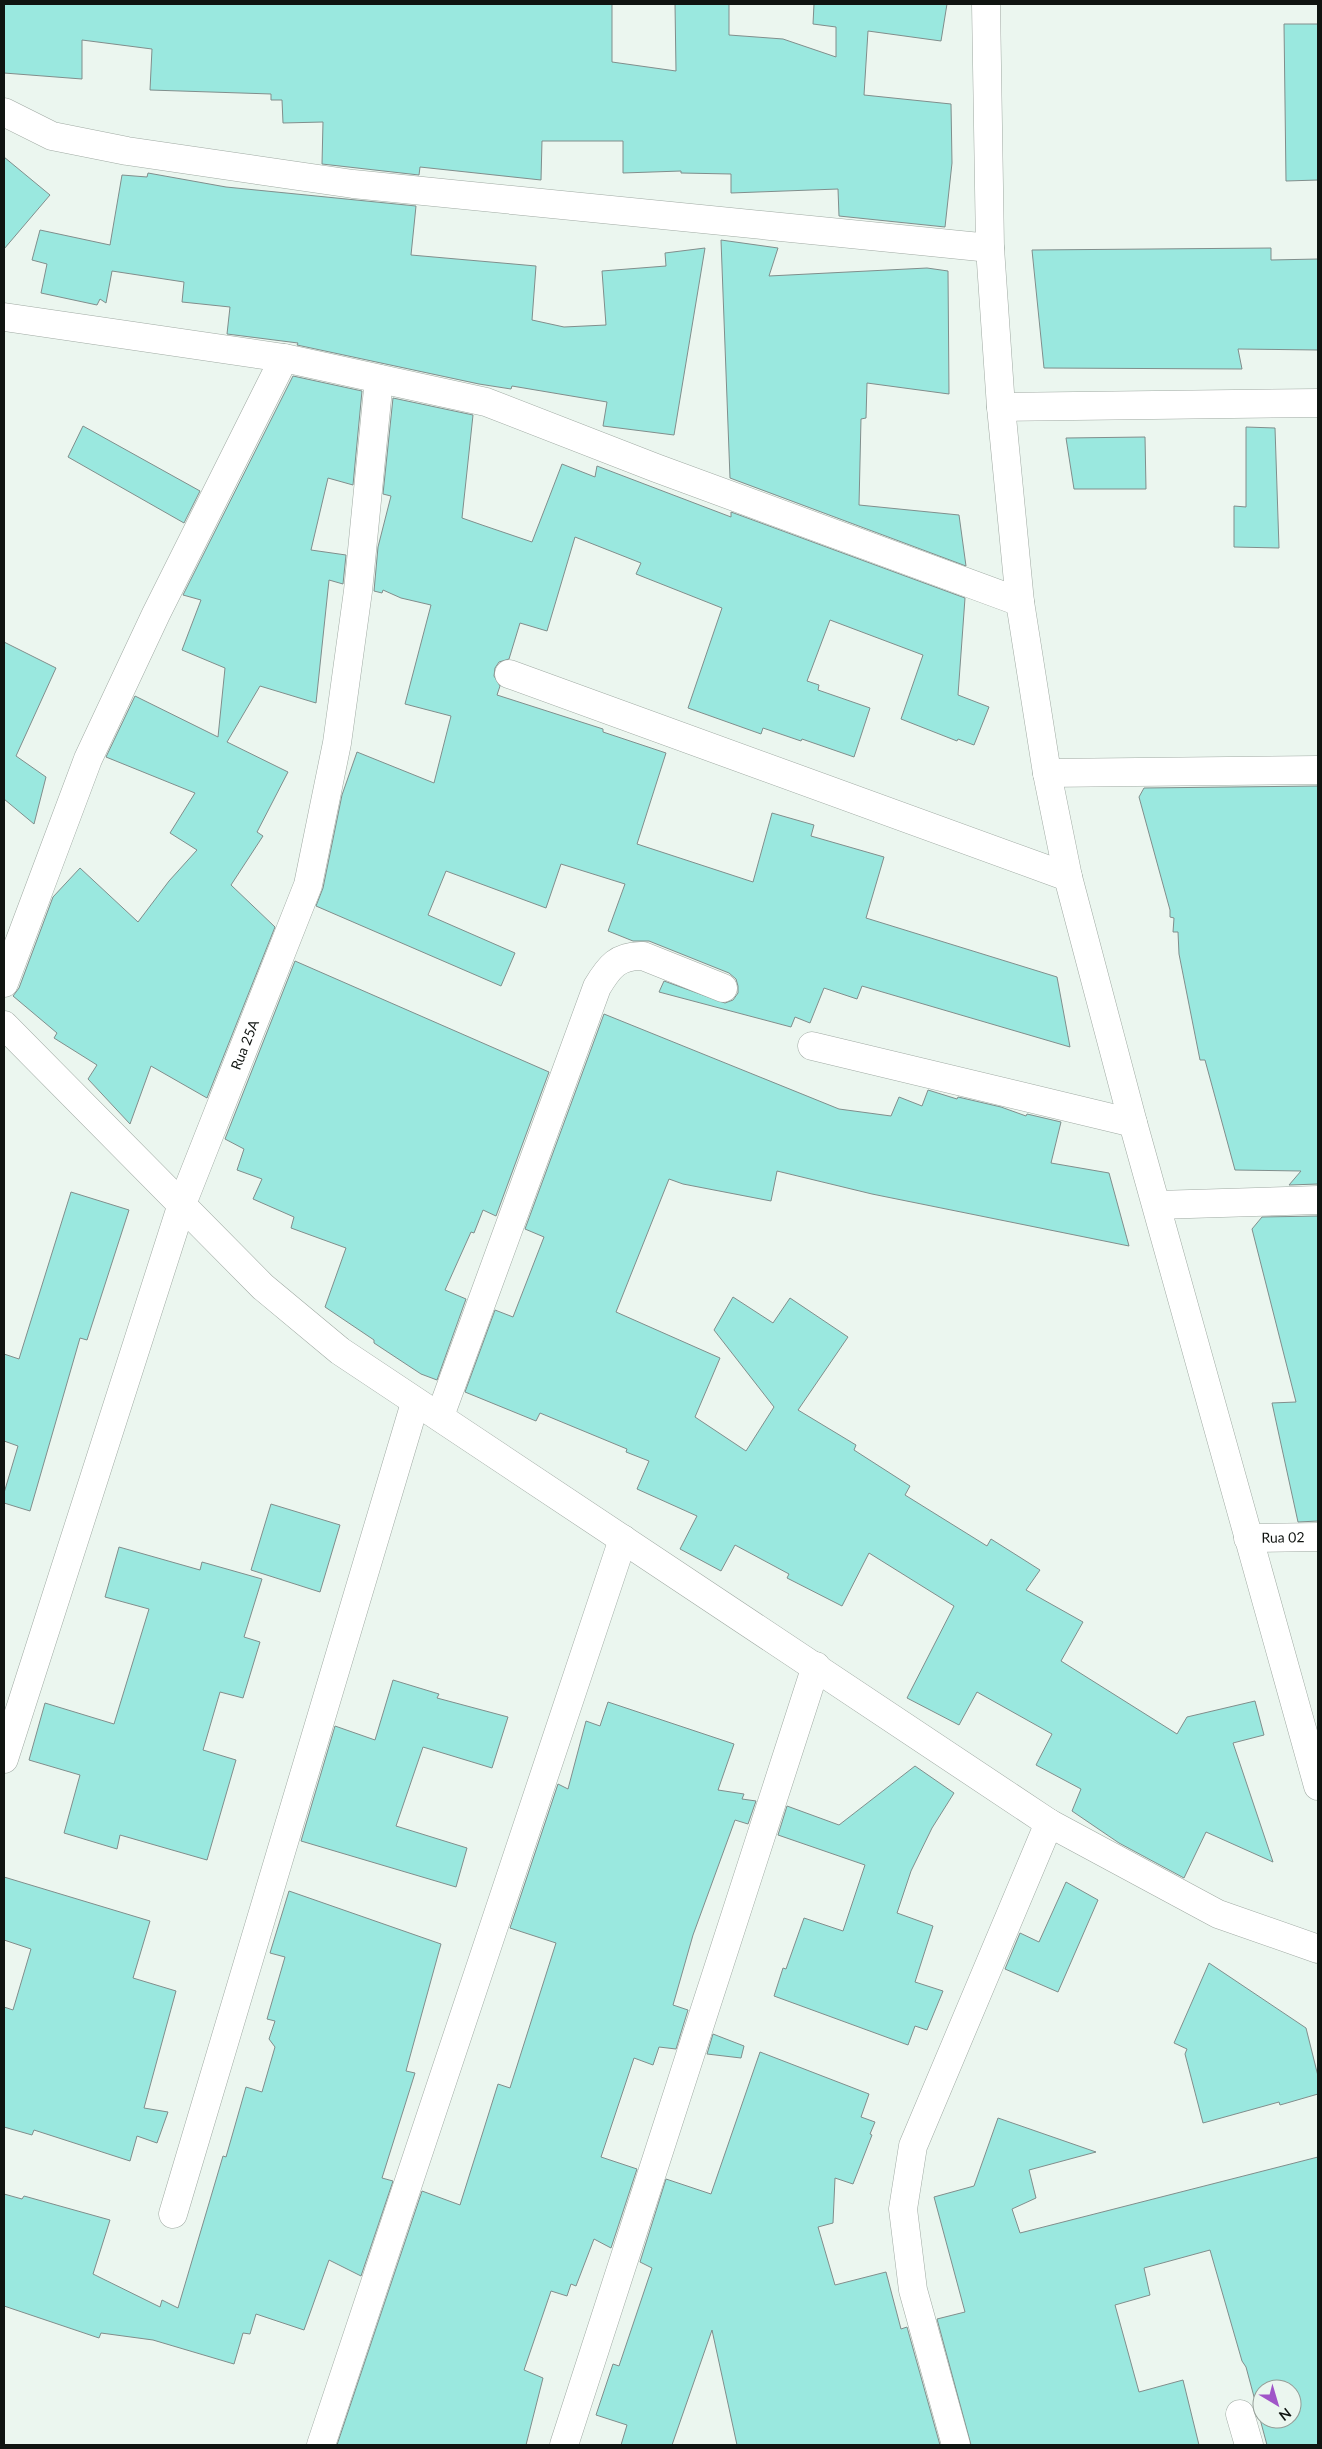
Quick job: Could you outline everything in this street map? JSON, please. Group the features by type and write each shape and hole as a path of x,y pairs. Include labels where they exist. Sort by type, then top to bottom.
{"street":[{"path":"986,4 990,248 1001,407 1020,602 1047,774 1068,877 1133,1123 1318,1786"},
{"path":"4,112 52,136 127,151 353,184 990,248"},
{"path":"4,317 284,358 486,402 656,468 1020,602"},
{"path":"4,983 88,759 156,614 284,358"},
{"name":"Rua 25A","path":"4,1760 182,1204 308,886 337,743 358,591 379,379"},
{"path":"1001,407 1318,403"},
{"path":"509,674 1068,877"},
{"path":"1047,774 1318,770"},
{"path":"440,1416 596,986 609,967 629,956 643,956 723,988"},
{"path":"4,1025 263,1286 340,1351 816,1666 1049,1824 1218,1914 1318,1949"},
{"path":"812,1046 1133,1123"},
{"path":"1157,1204 1318,1200"},
{"path":"173,2214 416,1402"},
{"name":"Rua 02","path":"1248,1538 1318,1537"},
{"path":"321,2445 623,1539"},
{"path":"564,2445 816,1666"},
{"path":"956,2445 913,2290 903,2209 913,2146 1049,1824"},
{"path":"1240,2414 1249,2445"}],"building":[{"path":"4,4 612,4 612,62 676,71 675,4 729,4 729,35 783,39 836,57 836,27 813,24 814,4 947,4 941,41 868,31 864,95 951,104 952,163 945,227 839,216 838,189 731,193 731,174 681,173 681,171 623,173 623,141 542,141 541,180 420,167 419,175 322,164 323,122 283,123 282,100 271,100 271,94 150,90 152,49 82,40 82,79 4,73"},
{"path":"1284,24 1318,24 1318,180 1286,181"},
{"path":"4,157 50,195 4,249"},
{"path":"148,173 226,187 416,206 411,255 536,266 532,320 564,327 606,325 602,271 666,266 665,253 705,248 674,435 603,426 607,402 512,386 511,389 479,384 297,345 298,343 227,334 230,307 182,302 184,282 112,271 106,303 100,299 97,305 41,293 47,264 32,260 40,230 110,245 122,175 147,177"},
{"path":"721,240 778,248 769,276 927,268 948,271 949,394 867,383 866,418 861,419 859,505 959,515 966,566 730,478"},
{"path":"1271,248 1271,260 1318,259 1318,350 1238,349 1242,369 1044,368 1032,250"},
{"path":"293,376 362,391 353,485 328,478 311,550 346,555 343,584 329,580 316,703 260,686 227,742 288,772 257,832 263,836 231,885 275,927 207,1098 151,1066 130,1124 88,1079 97,1065 54,1038 57,1033 13,996 19,988 53,897 80,868 138,922 169,881 197,850 170,833 195,793 106,757 135,696 218,737 225,668 182,650 201,600 183,595"},
{"path":"393,398 473,415 462,518 482,525 532,542 562,464 595,477 597,466 731,517 731,512 965,598 958,695 989,707 974,745 958,739 957,741 901,719 923,655 830,620 807,681 819,685 818,690 870,708 854,757 763,728 761,734 688,708 722,608 636,574 641,563 575,537 547,631 520,623 509,659 499,662 495,668 494,676 500,686 497,695 603,729 603,732 666,753 637,844 753,882 772,813 814,825 811,836 884,857 866,918 1057,977 1070,1047 862,986 857,999 824,988 810,1023 795,1017 791,1027 659,992 664,981 725,1003 733,1000 738,993 738,986 736,979 729,973 649,941 633,941 608,931 625,884 561,864 546,908 446,871 428,915 515,953 501,986 316,906 323,888 342,795 357,752 434,783 451,716 405,704 431,605 401,598 383,590 382,593 374,591 378,547 391,496 383,494"},
{"path":"83,426 200,491 184,523 68,457"},
{"path":"1246,427 1275,428 1279,548 1234,547 1234,506 1246,507"},
{"path":"1145,437 1146,489 1074,489 1066,438"},
{"path":"4,642 56,668 16,756 46,777 34,824 4,799"},
{"path":"1318,786 1318,1184 1289,1185 1301,1171 1235,1170 1205,1060 1200,1060 1179,954 1178,932 1173,932 1174,918 1170,917 1170,910 1139,797 1144,788"},
{"path":"295,961 549,1072 496,1216 483,1210 474,1233 471,1232 445,1290 466,1299 437,1380 421,1374 325,1307 346,1248 291,1228 294,1217 253,1199 262,1179 237,1170 244,1149 225,1139"},
{"path":"604,1014 839,1109 891,1116 899,1097 922,1106 928,1090 957,1099 958,1097 1001,1107 1026,1116 1027,1114 1061,1122 1051,1163 1109,1173 1129,1246 872,1194 777,1171 771,1201 683,1184 669,1179 616,1312 720,1358 695,1417 746,1451 774,1407 714,1330 733,1297 773,1323 790,1298 848,1337 798,1410 856,1445 854,1450 910,1486 905,1495 987,1546 991,1539 1040,1570 1026,1590 1083,1622 1061,1661 1177,1734 1187,1717 1255,1701 1264,1735 1233,1743 1273,1862 1206,1832 1184,1878 1119,1843 1072,1811 1081,1789 1036,1765 1052,1734 977,1692 959,1725 907,1698 954,1606 869,1553 842,1606 787,1578 789,1574 735,1545 721,1571 680,1549 697,1516 637,1489 649,1461 626,1452 627,1449 540,1413 536,1421 465,1392 495,1310 513,1317 544,1237 525,1229"},
{"path":"71,1192 129,1210 87,1340 80,1338 30,1511 4,1503 4,1493 18,1446 4,1441 4,1354 19,1359"},
{"path":"1318,1216 1318,1521 1298,1522 1272,1403 1296,1402 1252,1229 1262,1217"},
{"path":"271,1504 340,1525 320,1592 251,1570"},
{"path":"119,1547 200,1570 202,1562 262,1579 244,1637 260,1642 243,1698 220,1692 203,1750 236,1760 207,1860 120,1835 117,1849 64,1833 80,1775 29,1760 45,1703 114,1724 149,1609 105,1597"},
{"path":"393,1680 439,1694 437,1698 508,1717 492,1768 423,1747 396,1826 467,1848 456,1887 301,1841 335,1726 375,1740"},
{"path":"608,1702 734,1744 718,1790 744,1794 742,1799 756,1801 748,1824 735,1820 693,1935 673,2005 688,2010 676,2049 659,2047 653,2065 634,2058 601,2157 637,2169 611,2248 594,2239 576,2286 571,2284 567,2296 551,2291 524,2370 543,2378 526,2445 337,2445 422,2191 460,2205 498,2084 510,2088 556,1943 510,1928 558,1784 568,1789 586,1721 600,1726"},
{"path":"915,1766 954,1793 932,1828 911,1871 897,1913 933,1926 915,1982 943,1991 927,2030 915,2026 908,2045 774,1996 783,1968 786,1969 804,1918 843,1931 865,1865 778,1835 787,1806 839,1825"},
{"path":"4,1877 150,1921 133,1978 176,1991 144,2108 168,2112 157,2143 137,2136 130,2161 34,2130 32,2135 4,2127 4,2007 13,2010 31,1949 4,1940"},
{"path":"1066,1882 1098,1900 1058,1992 1005,1969 1020,1933 1039,1942"},
{"path":"289,1891 441,1944 406,2071 415,2073 382,2178 393,2181 361,2276 329,2260 304,2330 256,2314 250,2334 243,2333 234,2364 153,2340 101,2333 99,2338 4,2306 4,2194 22,2199 24,2196 110,2220 93,2274 160,2307 162,2300 178,2308 223,2156 226,2157 246,2087 262,2092 275,2047 269,2039 275,2021 267,2019 285,1957 270,1953"},
{"path":"1209,1963 1306,2028 1318,2076 1318,2094 1280,2105 1279,2102 1203,2123 1185,2054 1187,2049 1174,2043"},
{"path":"713,2034 744,2046 741,2058 707,2054"},
{"path":"760,2052 869,2094 861,2117 875,2122 870,2134 872,2135 853,2184 835,2178 833,2223 818,2227 835,2285 886,2272 901,2329 907,2327 940,2445 737,2445 712,2330 672,2445 621,2445 627,2425 596,2415 613,2364 619,2366 652,2268 640,2262 666,2179 711,2194"},
{"path":"998,2118 1096,2152 1029,2170 1036,2198 1012,2209 1020,2233 1318,2157 1318,2445 1267,2445 1263,2429 1302,2429 1302,2379 1252,2379 1252,2389 1210,2250 1144,2268 1150,2295 1115,2305 1139,2392 1183,2380 1199,2445 971,2445 937,2319 965,2312 934,2197 974,2186"}]}
